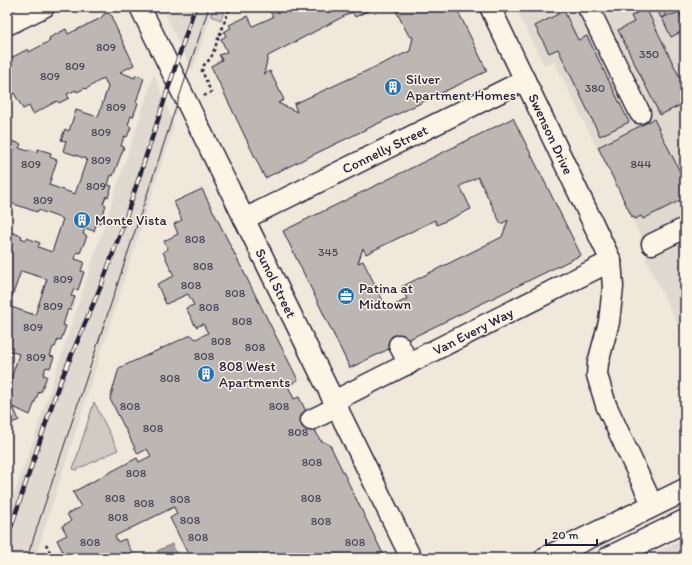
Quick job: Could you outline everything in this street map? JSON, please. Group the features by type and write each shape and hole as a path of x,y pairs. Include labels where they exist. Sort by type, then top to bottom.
{"main road":[{"path":"546,558 685,490"},
{"path":"609,558 685,521"}],"street":[{"path":"7,25 44,7"},
{"name":"Sunol Street","path":"140,7 411,558"},
{"name":"Swenson Drive","path":"490,7 611,261"},
{"path":"590,8 640,113"},
{"name":"Connelly Street","path":"244,218 525,80"},
{"path":"652,244 685,228"},
{"path":"611,261 613,287 608,322 598,363 597,376 606,405 653,506"},
{"name":"Van Every Way","path":"311,420 335,404 409,364 611,261"},
{"path":"399,345 409,364"}],"path":[{"path":"202,97 211,92 202,71 204,65 211,58 230,7"},
{"path":"46,544 53,558"}],"shaded area":[{"path":"162,7 214,7 192,71"},
{"path":"214,7 225,7 221,20 211,16"},
{"path":"515,7 685,7 685,339 645,258 650,255 554,61 544,65"},
{"path":"154,74 174,125 35,558 7,558 7,515 37,429"},
{"path":"94,402 118,450 76,470 73,469"},
{"path":"685,538 685,558 644,558"},
{"path":"172,544 179,558 161,558 157,551"}],"building":[{"name":"Silver Apartment Homes","path":"268,7 371,7 372,9 355,17 352,12 268,56 264,74 270,71 284,100 278,103 297,112 294,104 410,51 413,37 409,36 394,7 456,7 487,71 265,178 211,66 222,60 219,55 227,52 221,39 226,36 224,32 231,28 229,25 248,16 253,26 273,17"},
{"path":"656,7 662,7 666,15 661,18"},
{"path":"646,8 681,80 685,78 685,103 660,115 618,30 634,22 631,16"},
{"path":"564,11 578,40 587,36 629,122 600,136 558,49 549,53 535,26"},
{"path":"679,12 685,24 685,30 671,37 662,18"},
{"name":"Monte Vista","path":"108,13 113,17 113,21 134,65 120,72 135,78 136,75 144,78 136,102 138,103 133,117 131,116 128,125 131,127 127,137 124,136 121,146 124,147 113,176 111,175 108,185 112,186 108,197 106,196 103,204 106,205 100,223 97,222 94,231 85,228 83,234 87,236 80,253 77,252 75,259 84,262 81,271 84,272 78,290 74,289 71,296 75,297 70,310 68,309 63,325 66,326 61,340 58,339 55,347 53,347 50,356 54,357 50,368 46,367 43,375 47,376 41,392 39,391 30,415 13,407 19,420 7,425 7,386 9,385 19,354 7,350 7,316 11,307 35,315 47,279 21,271 12,297 7,295 7,231 22,236 21,238 26,240 27,238 40,243 38,247 52,252 63,219 38,210 37,212 8,202 7,142 9,140 21,144 19,148 28,151 29,149 37,152 38,149 51,153 50,157 57,160 49,185 75,194 87,159 63,151 66,141 61,140 65,129 69,131 76,110 98,117 108,87 104,78 86,89 85,88 77,92 76,90 67,94 69,98 59,103 57,101 33,114 29,106 23,109 14,93 7,96 7,60 28,49 29,52 50,41 49,38 66,29 68,34"},
{"path":"513,118 581,255 350,368 283,231","holes":["478,177 501,224 508,220 502,237 401,287 407,299 387,309 363,261 358,263 363,248 366,254 435,220 437,225 471,209 460,186"]},
{"path":"654,119 685,182 685,194 682,196 683,199 643,219 641,216 635,219 633,216 632,217 598,147"},
{"name":"808 West Apartments","path":"202,189 298,380 288,386 294,399 299,397 320,440 330,445 385,558 190,558 170,518 177,514 174,507 115,536 118,542 125,539 135,558 66,558 57,540 67,535 62,526 71,521 67,514 81,507 73,492 137,458 139,462 151,456 147,449 138,454 110,399 119,368 191,335 196,339 208,333 203,324 196,327 186,308 194,305 188,294 166,304 157,284 174,276 163,252 168,249 164,241 178,234 174,224 182,220 174,202"}],"tram line":[{"path":"27,558 209,7"}],"railway":[{"path":"7,539 58,387 103,281 125,220 195,7"}],"place":[{"name":"Silver Apartment Homes","path":"393,87"},
{"name":"Monte Vista","path":"82,220"},
{"name":"Patina at Midtown","path":"346,296"},
{"name":"808 West Apartments","path":"206,374"}]}
